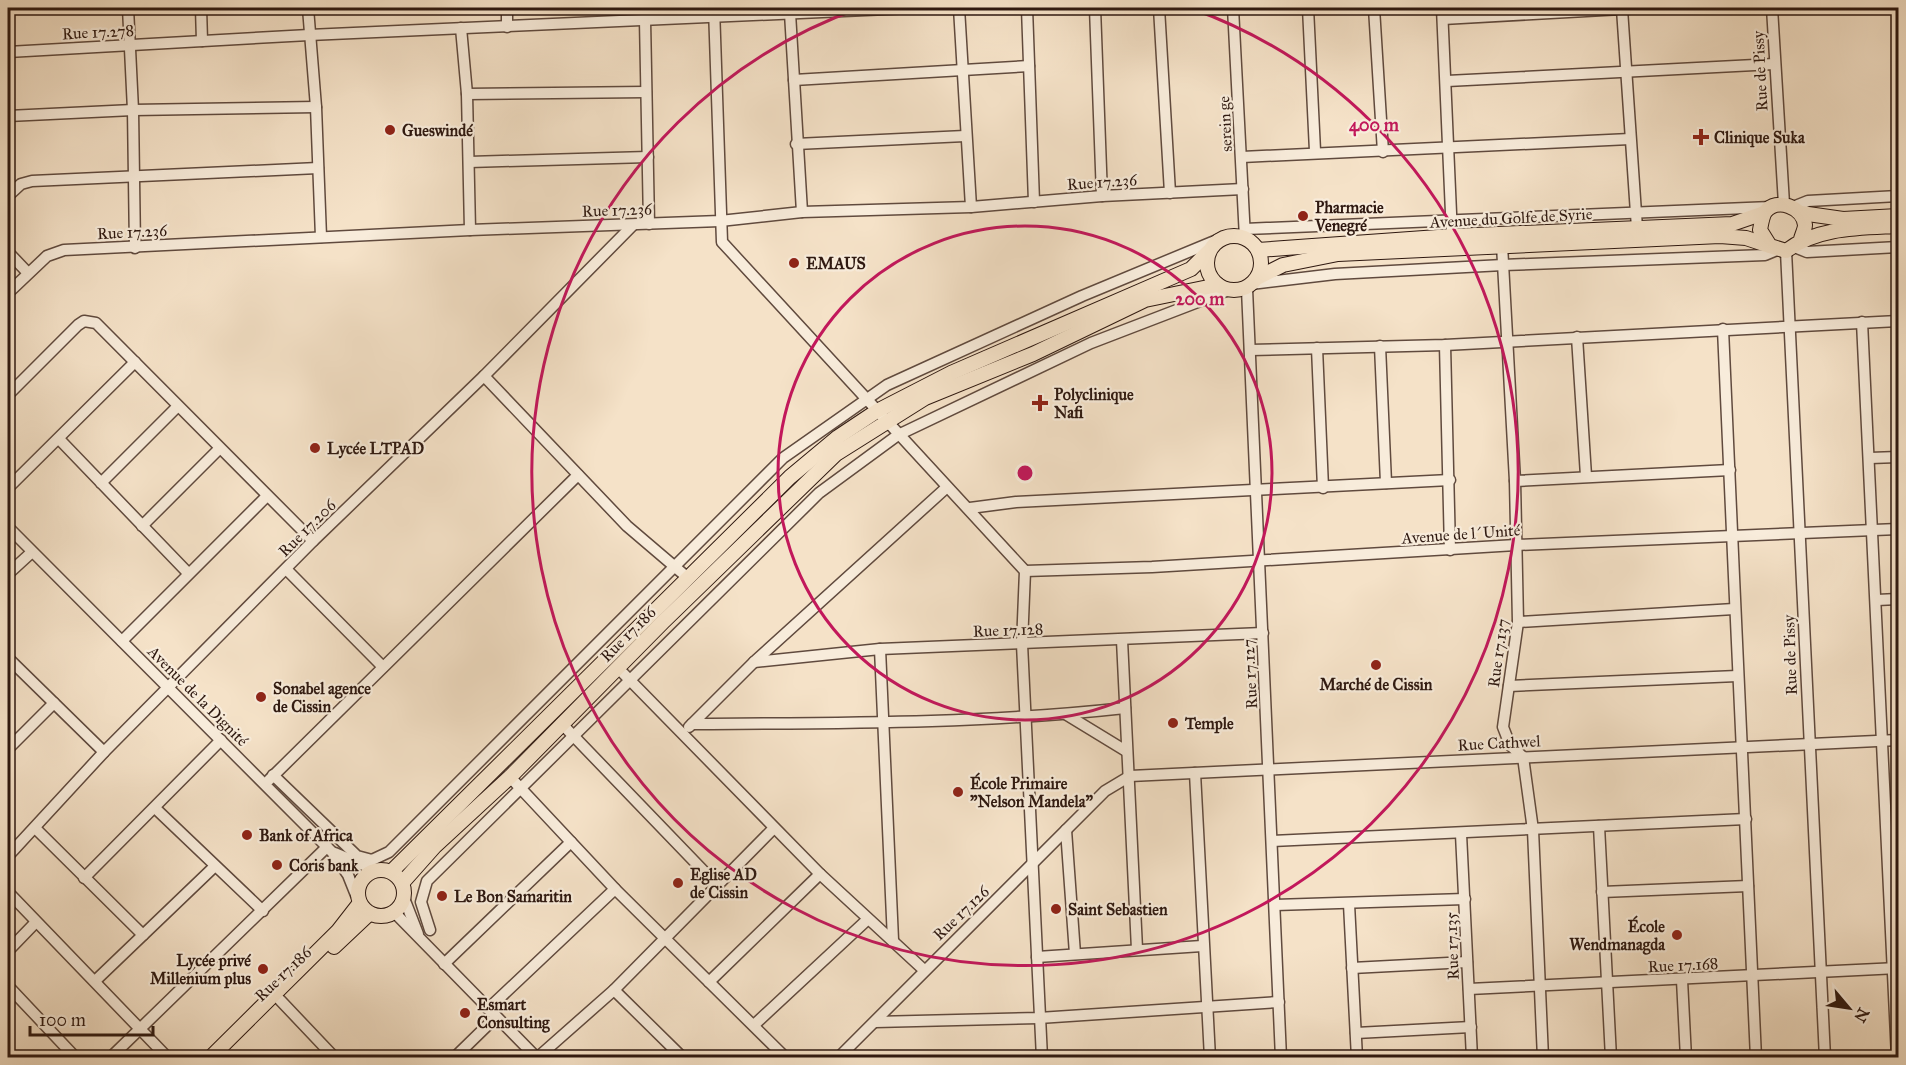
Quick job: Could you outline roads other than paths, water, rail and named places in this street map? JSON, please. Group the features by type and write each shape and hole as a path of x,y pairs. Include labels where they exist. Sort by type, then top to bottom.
{"main road":[{"path":"1782,209 1843,219 1899,216"},
{"path":"1782,209 1760,230 1786,246"},
{"path":"1782,209 1805,226 1786,246"},
{"name":"Avenue du Golfe de Syrie","path":"1258,250 1452,236 1732,224 1782,209"},
{"path":"392,871 790,477 838,437 881,416 1033,354 1145,300 1252,283 1283,265 1338,254 1720,236 1746,238 1786,246 1848,229 1899,226"},
{"path":"881,416 951,373 1191,269 1217,240 1245,233 1263,261 1252,283"},
{"path":"1208,252 1206,271 1223,288"},
{"name":"Rue 17.186","path":"403,882 435,846 510,777 561,723 807,481 881,416"},
{"path":"210,1058 338,931 361,904 364,880 375,870 392,871 403,882 404,898 395,913 384,917 361,904"},
{"name":"Rue 17.186","path":"221,1058 280,1000 361,904"}],"street":[{"path":"128,8 136,178 135,248"},
{"path":"201,8 202,41"},
{"path":"308,8 316,107 321,237"},
{"path":"507,8 507,27"},
{"name":"Rue 17.278","path":"8,52 309,35 645,20 714,13 790,13 910,8"},
{"path":"959,8 971,207"},
{"path":"1027,8 1034,202"},
{"path":"1095,8 1102,196"},
{"path":"1159,8 1170,193"},
{"name":"serein ge","path":"1233,8 1245,233"},
{"path":"1308,8 1315,151"},
{"path":"1374,8 1383,152"},
{"path":"1442,8 1452,236"},
{"path":"1443,19 1640,8"},
{"name":"Rue de Pissy","path":"1772,8 1782,209"},
{"path":"1622,9 1637,228"},
{"path":"714,13 722,242 946,488 969,508 1025,571 1022,644 1042,1058"},
{"path":"790,13 796,144 802,212"},
{"path":"645,20 649,224"},
{"path":"461,28 466,94 470,230"},
{"path":"1446,81 1774,64"},
{"path":"794,80 1029,66"},
{"path":"466,94 646,92"},
{"path":"8,117 134,110 316,107"},
{"path":"796,144 965,136"},
{"path":"1242,157 1315,151 1383,152 1630,139"},
{"path":"469,162 648,157"},
{"path":"8,196 21,184 32,181 318,168"},
{"name":"Rue 17.236","path":"8,293 28,273 57,251 470,230 720,221 802,212 971,207 1102,196 1243,189"},
{"path":"1245,233 1452,218 1782,209 1808,201 1899,196"},
{"name":"Rue 17.206","path":"8,856 104,753 287,570 313,541 484,376 633,225"},
{"path":"578,475 269,779 357,856 372,860 389,852 677,567 783,458 866,398 887,385 1082,296 1217,240"},
{"name":"Rue 17.137","path":"1502,245 1515,481 1518,622 1503,727 1510,745 1523,757 1533,830 1543,1058"},
{"path":"1252,283 1335,274 1503,264 1765,255 1786,246 1807,252 1899,247"},
{"name":"Rue de Pissy","path":"1786,246 1788,327 1801,532 1808,742 1826,1058"},
{"path":"8,252 28,273"},
{"name":"Rue 17.127","path":"1252,283 1250,350 1281,1058"},
{"path":"430,930 421,902 427,881 522,790 629,680 819,493 898,435 1091,343 1223,288"},
{"path":"8,395 84,321 96,323 177,408 313,541"},
{"path":"1250,350 1445,345 1899,321"},
{"path":"1862,322 1874,531 1882,741 1895,906 1897,1058"},
{"path":"1723,329 1756,1058"},
{"path":"1577,337 1586,476"},
{"path":"1445,345 1450,550"},
{"path":"1380,346 1386,483"},
{"path":"1317,348 1323,488"},
{"path":"8,488 60,440 135,362"},
{"path":"484,376 627,526 688,578"},
{"path":"101,483 177,408"},
{"path":"60,440 188,573"},
{"path":"142,526 219,449"},
{"path":"1870,458 1899,457"},
{"path":"1515,481 1730,470"},
{"path":"969,508 1016,502 1450,480"},
{"path":"681,734 754,662 946,488"},
{"path":"122,641 266,496"},
{"name":"Avenue de la Dignité","path":"8,527 221,740 269,779 329,849 348,875 361,904"},
{"name":"Avenue de l´Unité","path":"1025,571 1152,567 1516,545 1733,538 1801,532 1899,530"},
{"path":"8,574 32,552"},
{"path":"287,570 383,667"},
{"path":"1876,600 1899,599"},
{"path":"1518,622 1734,609"},
{"name":"Rue 17.128","path":"754,662 880,649 1263,633"},
{"path":"1122,640 1137,949"},
{"path":"880,649 893,940"},
{"path":"8,658 104,753"},
{"path":"618,668 820,874 924,970"},
{"path":"1509,686 1737,676"},
{"path":"8,749 54,703"},
{"path":"692,724 883,722 1067,714 1125,708"},
{"path":"1067,714 1126,751"},
{"path":"561,723 717,885"},
{"path":"84,878 221,740"},
{"name":"Rue Cathwel","path":"1105,791 1130,776 1808,742 1899,740"},
{"path":"1195,773 1202,946 1210,1058"},
{"path":"510,777 615,889 786,1058"},
{"name":"Rue 17.126","path":"838,1058 1105,791"},
{"path":"155,808 262,911"},
{"path":"1272,841 1746,819"},
{"path":"1599,826 1611,1058"},
{"path":"35,828 143,935"},
{"path":"395,913 537,1058 614,990 774,828"},
{"path":"1066,830 1075,954"},
{"name":"Rue 17.135","path":"1461,834 1472,1058"},
{"path":"444,964 571,842"},
{"path":"110,1058 329,849 375,870"},
{"path":"95,981 215,866"},
{"path":"710,982 820,874"},
{"path":"1602,892 1748,886"},
{"path":"454,1058 492,1013 615,889"},
{"path":"8,892 168,1058"},
{"path":"404,898 420,940"},
{"path":"1275,905 1465,899"},
{"path":"1349,903 1357,1058"},
{"path":"754,1025 868,919"},
{"path":"8,951 36,922"},
{"path":"1037,957 1202,946"},
{"path":"1352,968 1467,962"},
{"name":"Rue 17.168","path":"1469,989 1608,984 1896,968"},
{"path":"1682,980 1686,1058"},
{"path":"8,986 76,1058"},
{"path":"614,990 683,1058"},
{"path":"280,1000 335,1058"},
{"path":"875,1022 1040,1018 1208,1009 1279,1002"},
{"path":"1356,1033 1471,1027"}],"place":[{"name":"Gueswindé","path":"390,130"},
{"name":"Clinique Suka","path":"1701,137"},
{"name":"Pharmacie Venegré","path":"1303,216"},
{"name":"EMAUS","path":"794,263"},
{"name":"Polyclinique Nafi","path":"1040,403"},
{"name":"Lycée LTPAD","path":"315,448"},
{"name":"Marché de Cissin","path":"1376,665"},
{"name":"Sonabel agence de Cissin","path":"261,697"},
{"name":"Temple","path":"1173,723"},
{"name":"École Primaire \"Nelson Mandela\"","path":"958,792"},
{"name":"Bank of Africa","path":"247,835"},
{"name":"Coris bank","path":"277,865"},
{"name":"Eglise AD de Cissin","path":"678,883"},
{"name":"Le Bon Samaritin","path":"442,896"},
{"name":"Saint Sebastien","path":"1056,909"},
{"name":"École Wendmanagda","path":"1677,935"},
{"name":"Lycée privé Millenium plus","path":"263,969"},
{"name":"Esmart Consulting","path":"465,1013"}]}
